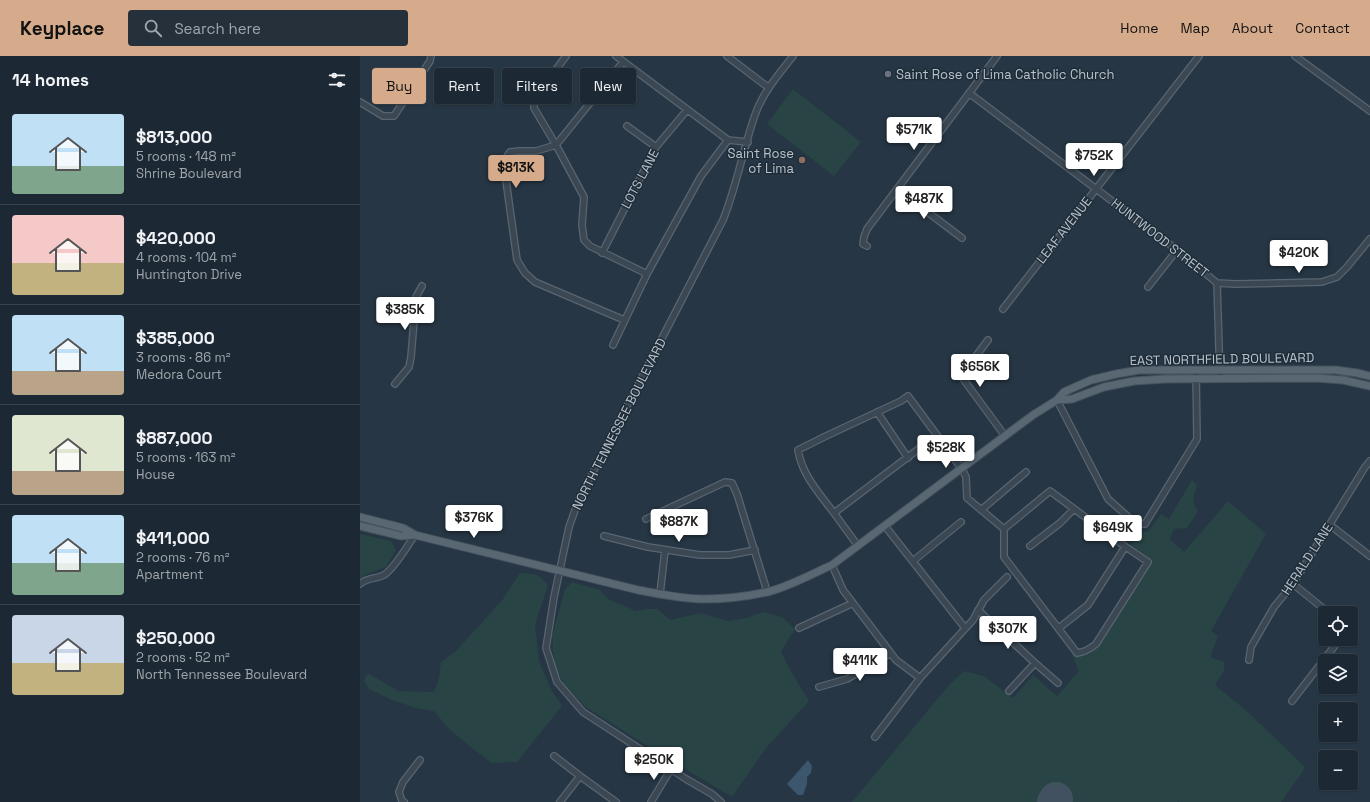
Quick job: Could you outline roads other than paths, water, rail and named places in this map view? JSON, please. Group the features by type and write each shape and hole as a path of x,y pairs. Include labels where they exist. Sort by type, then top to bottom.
{"main road":[{"name":"EAST NORTHFIELD BOULEVARD","path":"360,518 403,528 415,535 638,590 704,599 739,597 767,591 799,581 832,565 1033,415 1057,400 1064,392 1091,380 1139,370 1336,370 1358,372 1370,376"},
{"name":"EAST NORTHFIELD BOULEVARD","path":"1057,400 1072,399 1104,387 1134,381 1165,379 1315,378 1342,380 1370,386"},
{"name":"EAST NORTHFIELD BOULEVARD","path":"360,526 401,536 415,535"}],"street":[{"path":"360,102 384,116 394,116 430,60 431,56"},
{"path":"566,56 534,100 534,108 584,197 582,225 584,240 590,246 602,253 647,274"},
{"path":"616,56 728,140 748,142"},
{"path":"727,56 769,88"},
{"name":"NORTH TENNESSEE BOULEVARD","path":"721,802 712,794 583,712 557,682 546,648 569,527 579,499 723,220 731,200 756,114 769,88 793,56"},
{"path":"867,246 863,244 866,230 997,56"},
{"name":"LEAF AVENUE","path":"1003,309 1199,56"},
{"path":"1295,56 1369,109"},
{"path":"623,62 556,145 536,151 510,152 506,158 504,166 517,260 525,273 535,282 624,320"},
{"name":"HUNTWOOD STREET","path":"969,93 1177,250 1217,283 1220,379"},
{"name":"LOTS LANE","path":"602,253 656,147 687,110"},
{"path":"627,126 656,147"},
{"path":"613,345 647,274 701,176 728,140"},
{"path":"897,189 962,238"},
{"path":"1217,283 1322,282 1337,277 1370,239"},
{"path":"1148,287 1177,250"},
{"path":"395,384 408,367 412,357 416,297 422,286"},
{"path":"988,340 961,376 1005,436"},
{"path":"1057,400 1108,499 1135,523 1145,524 1197,439 1196,370"},
{"path":"858,546 809,480 798,450 901,401 908,396 962,469 966,477 967,498 1004,529"},
{"path":"877,412 908,458"},
{"path":"834,513 937,435"},
{"name":"HERALD LANE","path":"1249,660 1251,647 1274,607 1293,584 1370,460"},
{"path":"981,510 1026,472"},
{"path":"646,519 725,482 732,483 737,494 767,591"},
{"path":"1050,491 1125,547 1148,562 1096,644 1083,653 1077,653 1004,557 1004,529 1050,491"},
{"path":"1030,546 1060,523 1074,509"},
{"path":"913,561 961,522"},
{"path":"1330,525 1370,556"},
{"path":"885,526 965,628"},
{"path":"360,584 363,581 384,575 398,561 415,535"},
{"path":"604,536 648,547 700,556 729,555 755,550"},
{"path":"1059,628 1088,605 1125,547"},
{"path":"660,594 665,550"},
{"path":"832,565 843,590 896,660 920,678"},
{"path":"875,737 920,678 973,620 984,600 1007,577"},
{"path":"1293,584 1320,606"},
{"path":"799,628 853,603"},
{"path":"978,610 1058,683"},
{"path":"1292,701 1335,646"},
{"path":"819,687 847,679 891,653"},
{"path":"1009,690 1035,662"},
{"path":"554,756 616,802"},
{"path":"404,802 402,801 399,792 403,782 420,760"},
{"path":"651,802 671,769"},
{"path":"560,802 580,776"}],"water":[{"path":"808,760 812,766 811,773 807,777 807,784 803,795 798,795 787,784"}],"place":[{"name":"Saint Rose of Lima Catholic Church","path":"888,74"},
{"name":"Saint Rose of Lima","path":"802,160"}]}
